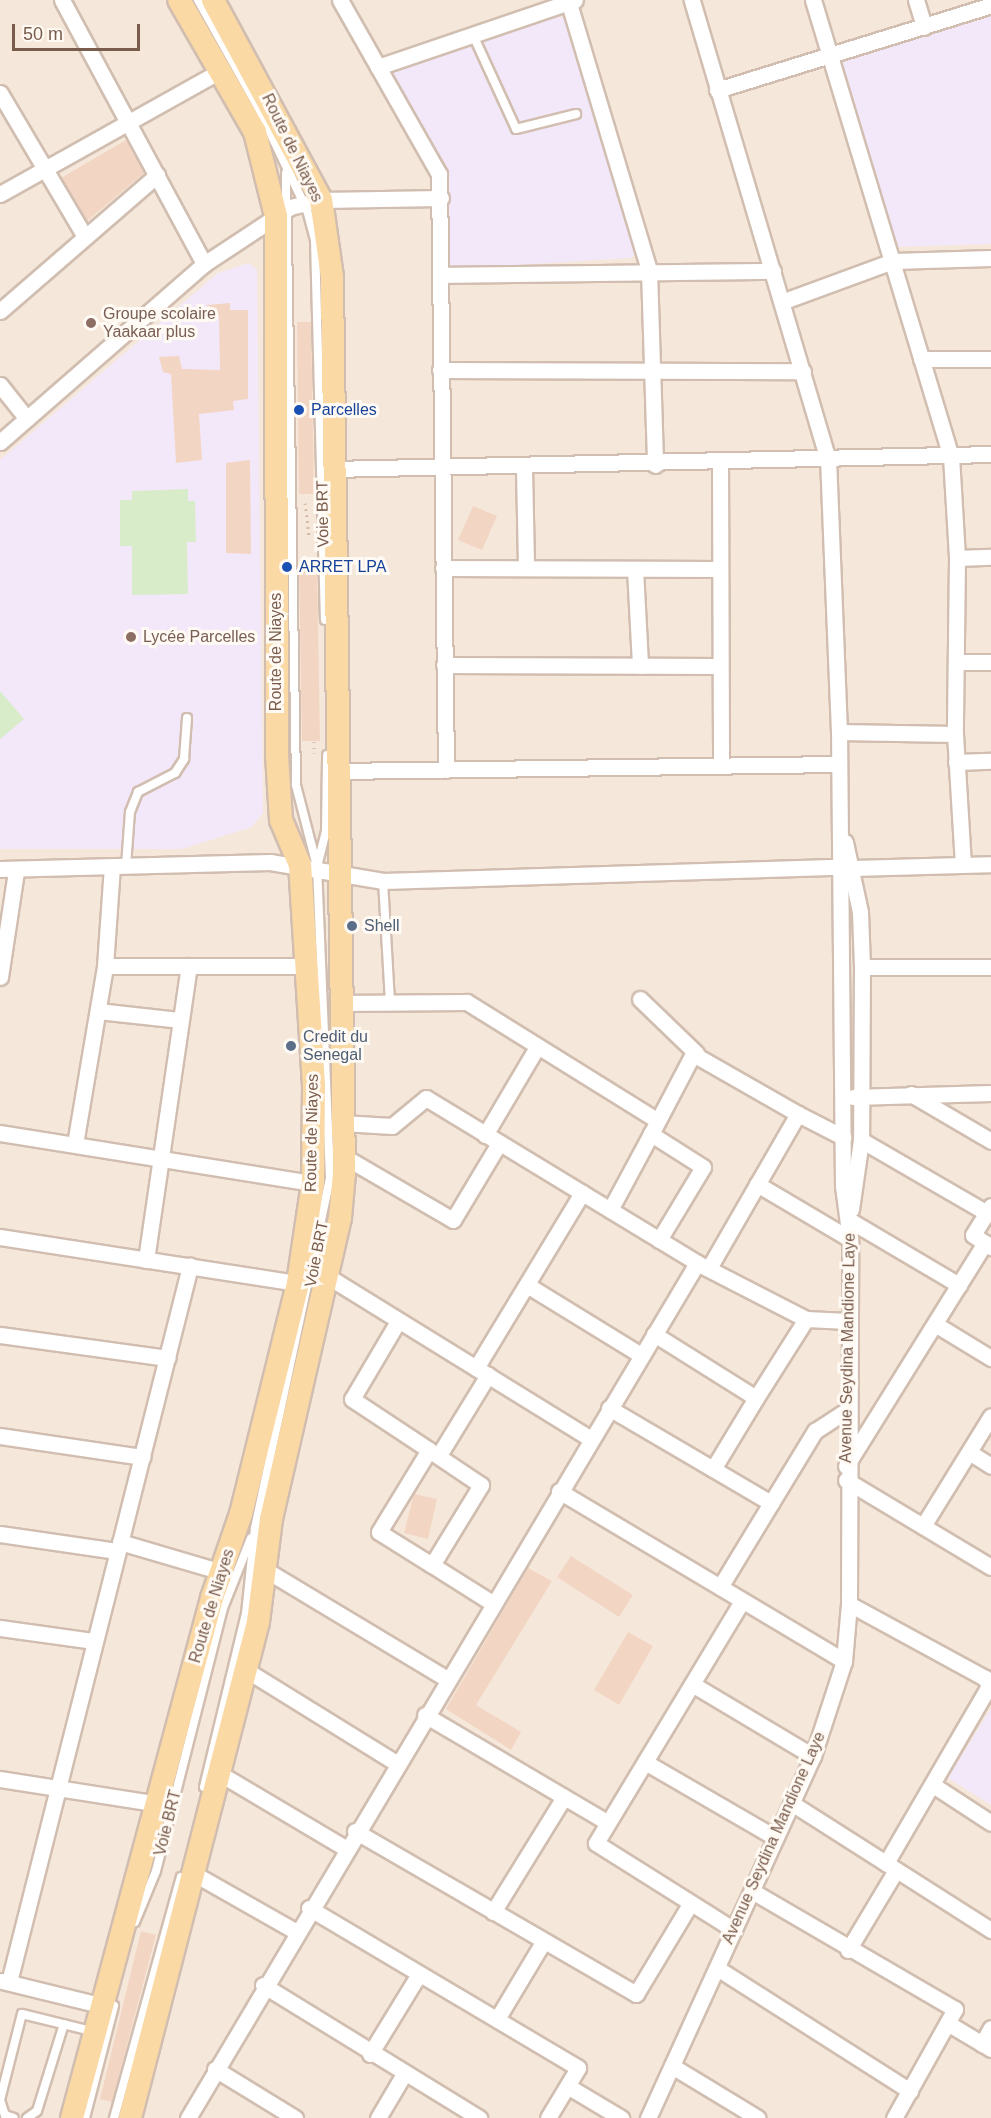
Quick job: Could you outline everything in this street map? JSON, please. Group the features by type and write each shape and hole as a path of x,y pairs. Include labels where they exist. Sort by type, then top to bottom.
{"main road":[{"name":"Route de Niayes","path":"72,2118 222,1572 241,1514 297,1283 313,1183 309,966 318,868 337,771 332,469 332,277 297,206 179,0"},
{"name":"Route de Niayes","path":"130,2118 191,1872 246,1670 264,1569 340,1218 342,1123 339,1003 318,868 281,820 277,764 297,206 213,0"}],"street":[{"path":"62,0 131,121 204,264"},
{"path":"340,0 439,174 446,770"},
{"path":"692,0 717,90 784,301 828,460 839,732 840,821 845,868 862,967 861,1140 849,1221"},
{"path":"813,0 894,261 921,360 951,456 957,558 955,734 963,864"},
{"path":"916,0 924,27"},
{"path":"378,67 570,1 649,270 655,465"},
{"path":"717,90 991,5"},
{"path":"0,194 220,71"},
{"path":"0,93 85,237"},
{"path":"0,311 157,175"},
{"path":"0,442 204,264 297,206 441,198"},
{"path":"784,301 894,261 991,258"},
{"path":"441,275 649,270 773,272"},
{"path":"921,360 991,359"},
{"path":"440,370 803,371"},
{"path":"0,385 27,419"},
{"path":"332,469 524,469 991,454"},
{"path":"720,463 722,766"},
{"path":"524,469 526,568"},
{"path":"957,558 991,557"},
{"path":"443,568 719,569"},
{"path":"636,569 640,666"},
{"path":"957,662 991,662"},
{"path":"444,665 720,666"},
{"path":"839,732 955,734"},
{"path":"956,762 991,761"},
{"path":"337,771 839,765"},
{"path":"0,869 16,871 119,866 318,868 383,881 991,864"},
{"path":"75,1144 98,1011 119,866"},
{"path":"845,868 843,1137 849,1221"},
{"path":"0,977 16,871"},
{"path":"105,966 309,966"},
{"path":"146,1260 179,1020 189,966"},
{"path":"862,967 991,967"},
{"path":"640,999 696,1053 798,1114 843,1137"},
{"path":"339,1003 467,1002 653,1126 703,1167 659,1240"},
{"path":"98,1011 179,1020"},
{"path":"485,1135 537,1047"},
{"path":"610,1210 653,1126 696,1053"},
{"path":"844,1098 910,1094 991,1094"},
{"path":"910,1094 991,1142"},
{"path":"342,1123 392,1126 426,1098 703,1265 806,1319 848,1321"},
{"path":"188,2118 295,1931 641,1355 757,1184 798,1114"},
{"path":"0,1132 313,1183"},
{"path":"861,1140 989,1209 974,1235 988,1245 934,1324 846,1473 924,1526 989,1560"},
{"path":"342,1156 453,1220 499,1143"},
{"path":"757,1184 850,1239"},
{"path":"492,1603 379,1532 434,1452 482,1371 526,1285 582,1194"},
{"path":"849,1221 959,1285"},
{"name":"Avenue Seydina Mandione Laye","path":"648,2118 793,1804 813,1756 844,1661 849,1604 846,1473 849,1221"},
{"path":"0,1237 297,1283"},
{"path":"104,2006 5,1982 190,1266"},
{"path":"327,1276 397,1323 482,1371 591,1439"},
{"path":"526,1285 641,1355"},
{"path":"713,1469 806,1319"},
{"path":"397,1323 352,1399 482,1485 432,1565"},
{"path":"934,1324 991,1358"},
{"path":"654,1334 756,1398"},
{"path":"0,1335 166,1358"},
{"path":"609,1408 771,1503"},
{"path":"720,1587 815,1431 847,1410"},
{"path":"924,1526 991,1416"},
{"path":"0,1436 142,1457"},
{"path":"969,1452 991,1466"},
{"path":"559,1491 844,1661"},
{"path":"0,1534 118,1546 222,1572"},
{"path":"264,1569 447,1679"},
{"path":"734,1930 597,1845 742,1600"},
{"path":"848,1950 988,1682 849,1604"},
{"path":"0,1629 94,1641"},
{"path":"246,1670 396,1763"},
{"path":"692,1684 813,1756"},
{"path":"425,1715 608,1823"},
{"path":"645,1762 776,1838"},
{"path":"217,1772 345,1848"},
{"path":"0,1779 159,1804"},
{"path":"933,1785 991,1823"},
{"path":"493,1912 564,1797"},
{"path":"793,1804 991,1930"},
{"path":"355,1831 636,1994 690,1904"},
{"path":"191,1872 295,1931"},
{"path":"752,1891 848,1950 952,2007 949,2024 894,2118"},
{"path":"309,1908 578,2068 569,2087 548,2118"},
{"path":"497,2019 543,1942"},
{"path":"717,1968 910,2091"},
{"path":"370,2054 419,1974"},
{"path":"263,1985 370,2054 479,2118"},
{"path":"949,2024 987,2046 991,2028"},
{"path":"672,2066 758,2118"},
{"path":"215,2069 295,2118"},
{"path":"378,2118 404,2074"},
{"path":"569,2087 621,2118"}],"lane":[{"name":"Voie BRT","path":"114,2118 237,1655 255,1528 330,1177 318,868 328,786 319,273 285,166 198,0"},
{"path":"473,35 516,129 576,114"},
{"name":"Voie BRT","path":"285,166 297,206"},
{"path":"119,866 130,812 138,792 174,773 184,759 188,718"},
{"path":"383,881 390,1003"},
{"name":"Voie BRT","path":"85,2118 223,1608 255,1528"},
{"path":"14,2118 5,2115 0,2100 20,2017 96,2032"},
{"path":"27,2118 37,2111 64,2024"}],"path":[{"path":"304,494 310,546"}],"shaded area":[{"path":"0,0 991,0 991,2118 0,2118"},
{"path":"991,12 991,244 895,247 838,59"},
{"path":"555,15 564,19 636,253 631,258 453,269 446,263 446,170 388,72 393,64"},
{"name":"Lycée Parcelles","path":"249,263 257,270 263,813 252,827 182,849 0,849 0,460 218,273"},
{"path":"991,1708 991,1805 948,1778"}],"green space":[{"path":"188,489 188,501 195,501 196,542 187,542 188,594 132,595 132,546 120,546 120,500 132,500 132,491"},
{"path":"0,691 24,719 0,739"}],"building":[{"path":"126,140 144,173 87,221 61,178"},
{"path":"230,303 230,310 248,310 248,399 233,401 234,410 199,414 202,460 176,463 171,374 163,372 159,357 179,356 182,369 220,370 219,318 209,316 207,305"},
{"path":"297,322 311,322 314,494 299,494"},
{"path":"250,460 251,554 226,553 226,463"},
{"path":"473,506 497,516 482,550 458,540"},
{"path":"317,566 320,741 302,741 299,567"},
{"path":"414,1494 437,1499 428,1539 404,1533"},
{"path":"571,1556 633,1595 619,1617 557,1577"},
{"path":"528,1568 552,1581 476,1705 521,1732 511,1750 446,1709"},
{"path":"628,1632 653,1646 619,1705 594,1690"},
{"path":"141,1931 156,1935 112,2102 100,2099"}],"place":[{"name":"Groupe scolaire Yaakaar plus","path":"91,323"},
{"name":"Parcelles","path":"299,410"},
{"name":"ARRET LPA","path":"287,567"},
{"name":"Lycée Parcelles","path":"131,637"},
{"name":"Shell","path":"352,926"},
{"name":"Credit du Senegal","path":"291,1046"}]}
